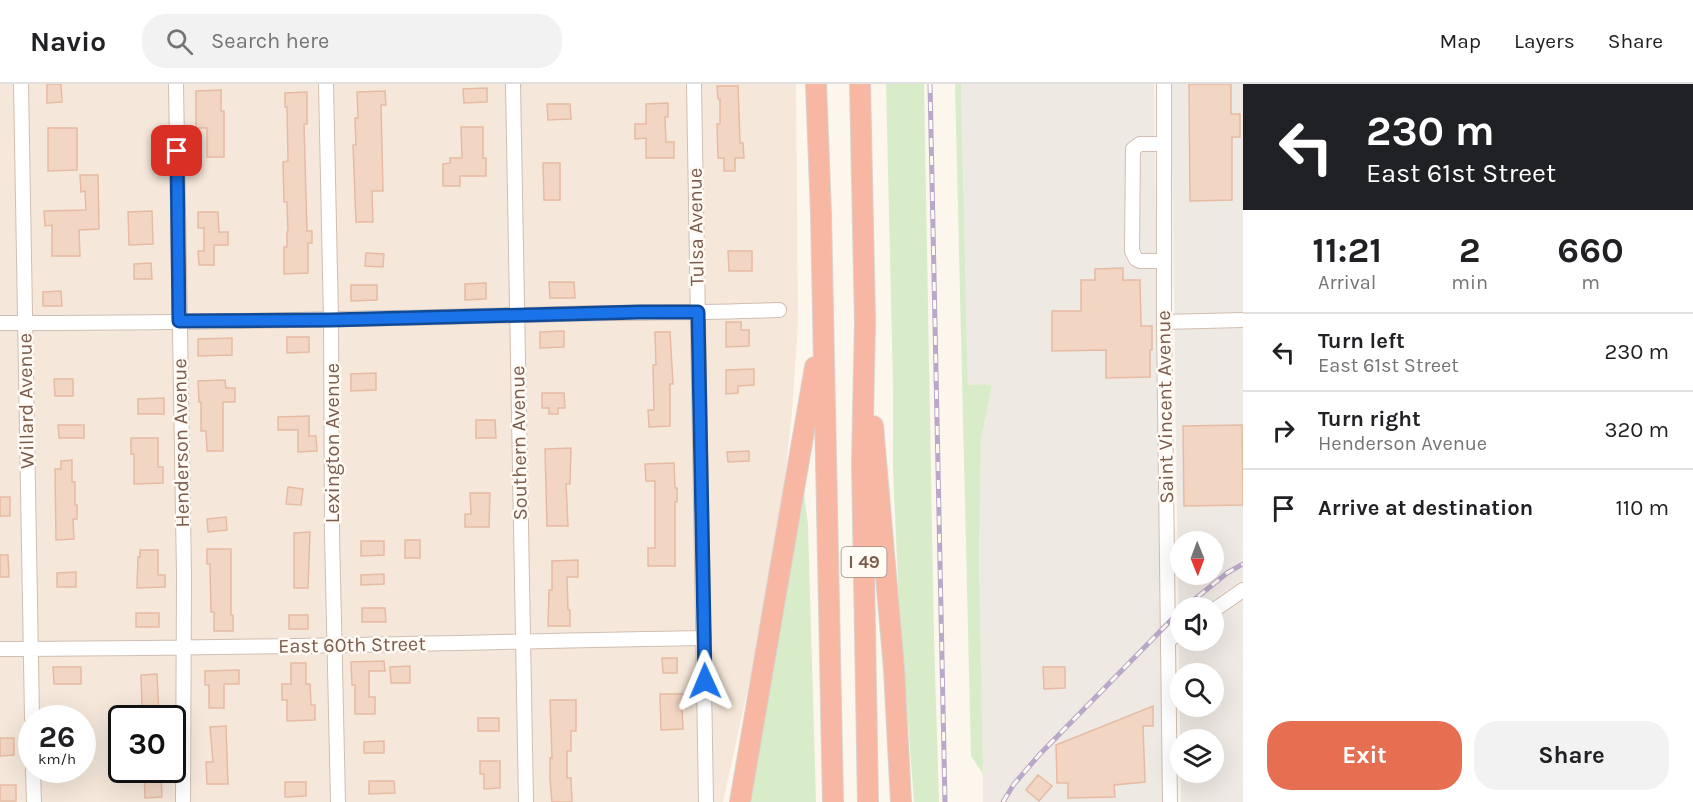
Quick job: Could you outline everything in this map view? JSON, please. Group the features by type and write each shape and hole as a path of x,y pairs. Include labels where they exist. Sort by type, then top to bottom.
{"highway":[{"name":"I 49","path":"816,84 833,802"},
{"name":"I 49","path":"860,84 865,321 862,453 868,802"},
{"path":"865,321 894,669 901,802"},
{"path":"740,802 823,322"},
{"path":"730,802 750,746"}],"street":[{"name":"Willard Avenue","path":"21,84 32,705"},
{"name":"Henderson Avenue","path":"176,84 184,648 183,802"},
{"name":"Lexington Avenue","path":"326,84 338,802"},
{"name":"Southern Avenue","path":"513,84 526,802"},
{"name":"Tulsa Avenue","path":"694,84 706,802"},
{"name":"Saint Vincent Avenue","path":"1164,84 1164,322 1170,802"},
{"path":"1164,144 1140,144 1133,148 1132,251 1136,259 1140,261 1164,261"},
{"path":"0,323 331,320 779,310"},
{"path":"1164,322 1243,320"},
{"path":"1224,603 1243,590"},
{"name":"East 60th Street","path":"0,649 184,648 704,638"},
{"path":"33,783 33,802"}],"shaded area":[{"path":"0,84 796,84 798,325 792,412 777,549 723,802 0,802"},
{"path":"961,84 1154,84 1164,802 983,802 979,560 981,440 992,386 968,385"},
{"path":"1171,84 1243,84 1243,802 1181,802 1181,783 1224,783 1224,729 1180,729 1180,717 1224,717 1224,663 1179,663 1179,651 1224,651 1224,597 1178,597 1178,585 1224,585 1224,531 1177,531"}],"green space":[{"path":"886,84 924,84 939,802 914,802 899,601 893,473"},
{"path":"955,84 961,84 968,385 992,386 981,440 979,560 983,774 971,756"},
{"path":"799,493 804,494 808,524 816,802 746,802"}],"building":[{"path":"47,84 61,84 62,102 47,103"},
{"path":"1189,84 1231,84 1231,114 1240,114 1240,137 1232,137 1232,200 1190,201"},
{"path":"717,86 738,86 740,143 743,143 744,158 735,158 735,171 724,171 724,158 718,158 717,124 720,124 720,99 718,99"},
{"path":"487,88 487,102 464,103 463,89"},
{"path":"221,90 221,111 224,111 224,157 207,157 207,128 196,128 196,91"},
{"path":"385,91 386,105 381,105 383,191 372,191 373,222 356,222 353,145 356,145 357,92"},
{"path":"307,92 307,124 304,124 307,231 312,231 312,243 308,243 308,273 284,274 284,247 287,247 288,232 287,202 284,202 283,162 288,161 285,93"},
{"path":"668,103 668,117 665,117 666,142 674,142 674,158 646,158 646,138 635,139 635,124 646,124 646,104"},
{"path":"547,104 570,104 571,119 548,120"},
{"path":"461,127 483,127 483,158 486,158 486,176 460,176 460,186 443,186 443,164 450,163 450,158 462,158"},
{"path":"48,128 77,128 77,170 48,171"},
{"path":"543,163 560,163 560,200 544,200"},
{"path":"80,175 98,175 99,229 79,230 80,256 52,256 52,225 45,226 44,211 86,210 85,191 81,192"},
{"path":"152,211 153,244 129,245 128,212"},
{"path":"198,212 218,212 219,232 228,232 228,245 214,245 214,265 199,265 198,251 204,251 204,228 198,228"},
{"path":"728,251 752,251 752,271 729,271"},
{"path":"366,253 384,254 383,267 365,266"},
{"path":"151,263 152,279 134,279 134,264"},
{"path":"1123,268 1123,280 1140,280 1141,326 1152,326 1150,377 1106,378 1106,350 1052,351 1052,311 1081,311 1081,280 1095,280 1095,269"},
{"path":"549,282 574,282 575,298 550,298"},
{"path":"486,283 486,299 465,300 465,284"},
{"path":"351,285 377,285 377,300 351,301"},
{"path":"61,291 62,306 43,306 43,292"},
{"path":"726,322 741,322 741,330 749,330 749,346 726,347"},
{"path":"564,331 564,347 540,348 540,332"},
{"path":"655,332 670,332 673,384 670,384 670,426 649,427 648,410 654,410"},
{"path":"287,337 309,337 309,352 287,353"},
{"path":"232,338 232,355 198,356 198,339"},
{"path":"754,369 754,385 738,386 738,393 726,394 726,370"},
{"path":"376,373 376,390 351,391 351,374"},
{"path":"54,379 73,379 73,396 55,396"},
{"path":"225,380 226,388 235,388 235,402 223,402 223,451 207,451 206,431 201,431 198,381"},
{"path":"542,393 564,393 565,408 558,408 558,414 549,414 549,408 542,408"},
{"path":"164,398 164,414 138,414 138,399"},
{"path":"309,416 309,436 316,436 317,451 298,452 298,430 278,430 278,417"},
{"path":"476,420 495,420 496,438 476,438"},
{"path":"58,425 84,425 84,438 59,438"},
{"path":"1242,425 1243,505 1184,506 1183,426"},
{"path":"131,438 158,438 158,467 163,467 163,483 134,484 134,454 131,454"},
{"path":"571,448 570,484 566,484 568,526 547,526 545,449"},
{"path":"749,451 749,461 728,462 727,452"},
{"path":"72,460 72,482 75,482 75,505 77,505 77,519 73,519 74,539 56,540 55,469 61,469 61,461"},
{"path":"674,463 675,488 677,488 675,566 648,566 648,548 655,548 655,481 646,481 645,464"},
{"path":"288,487 303,489 301,505 286,504"},
{"path":"470,493 490,493 489,527 465,527 465,514 471,514"},
{"path":"0,497 10,497 10,516 0,516"},
{"path":"226,517 227,530 208,532 207,519"},
{"path":"310,532 308,588 294,588 294,533"},
{"path":"405,540 420,540 420,558 405,558"},
{"path":"361,541 384,541 384,555 361,556"},
{"path":"207,549 231,549 233,631 214,631"},
{"path":"140,550 158,550 158,575 165,575 165,587 137,588"},
{"path":"0,555 8,555 9,577 0,577"},
{"path":"578,560 578,577 567,577 570,626 548,626 552,561"},
{"path":"76,572 76,587 57,587 57,573"},
{"path":"384,574 384,584 361,585 361,575"},
{"path":"362,608 385,608 386,622 362,622"},
{"path":"136,613 159,613 159,627 136,627"},
{"path":"289,615 308,615 308,629 289,629"},
{"path":"662,658 677,658 677,673 663,673"},
{"path":"384,661 385,671 369,671 369,697 375,697 375,714 355,714 355,685 352,685 351,662"},
{"path":"291,663 306,663 306,684 310,684 311,705 315,705 315,720 287,721 287,700 282,700 282,684 291,684"},
{"path":"410,666 410,683 391,683 390,667"},
{"path":"53,667 81,667 81,684 54,684"},
{"path":"1043,667 1065,667 1065,688 1044,689"},
{"path":"239,670 239,684 224,684 224,708 209,708 209,685 205,685 205,671"},
{"path":"157,674 158,705 142,705 141,675"},
{"path":"660,694 685,694 686,708 682,708 683,729 661,730"},
{"path":"550,700 576,700 576,731 571,731 571,751 567,751 567,778 571,778 572,802 552,802"},
{"path":"1153,706 1153,726 1143,726 1145,782 1114,785 1115,797 1068,798 1068,783 1057,783 1056,745"},
{"path":"478,718 499,718 499,731 478,731"},
{"path":"226,726 228,784 207,784 206,762 213,762 210,727"},
{"path":"0,738 14,738 14,755 0,756"},
{"path":"384,741 384,753 364,753 364,742"},
{"path":"480,761 500,761 500,788 484,789 484,774 480,774"},
{"path":"1038,775 1052,786 1039,801 1026,790"},
{"path":"369,781 394,781 395,793 369,794"},
{"path":"285,782 306,782 306,796 285,797"},
{"path":"144,783 161,783 162,797 145,798"},
{"path":"0,785 16,785 16,801 0,801"}],"railway":[{"path":"930,84 945,802"},
{"path":"1198,597 1227,573 1243,564"},
{"path":"1003,802 1014,784 1040,754 1170,621"}],"route":[{"path":"177,151 179,321 698,312 705,681"}]}
